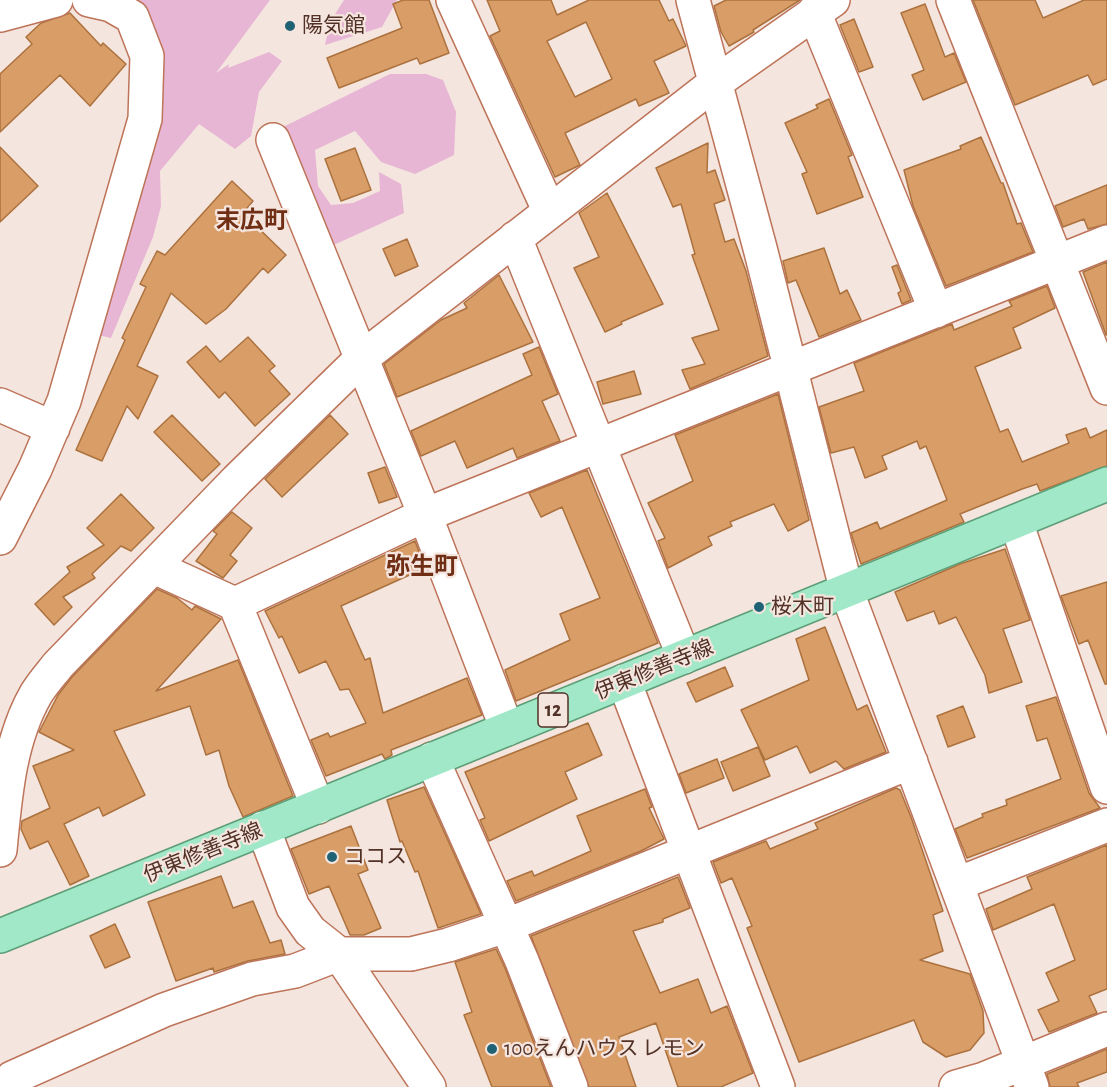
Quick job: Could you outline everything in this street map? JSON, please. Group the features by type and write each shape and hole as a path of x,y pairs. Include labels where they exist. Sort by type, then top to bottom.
{"main road":[{"name":"伊東修善寺線","path":"0,936 1107,484"}],"street":[{"path":"0,15 56,0"},
{"path":"0,538 64,401 145,119 147,57 132,17 111,5 89,0"},
{"path":"453,0 549,210"},
{"path":"693,0 791,369 847,592 1028,1075"},
{"path":"953,0 1107,388"},
{"path":"0,850 5,792 21,727 36,693 58,665 237,480 362,358 714,83 824,6 936,311"},
{"path":"273,140 425,515 507,729"},
{"path":"515,238 684,657"},
{"path":"235,604 425,515 1107,242"},
{"path":"0,405 52,428"},
{"path":"1016,522 1107,787"},
{"path":"154,567 235,604 318,807"},
{"path":"624,681 778,1087"},
{"path":"432,759 506,926 571,1087"},
{"path":"9,1072 164,1010 252,979 295,971 339,954 411,954 448,945 506,926 911,762"},
{"path":"957,884 1107,825"},
{"path":"263,828 294,907 310,931 339,954 429,1087"},
{"path":"956,1087 984,1079 1028,1075 1107,1029"}],"shaded area":[{"path":"0,0 270,0 216,73 229,64 228,68 269,52 282,61 259,92 251,136 235,149 199,124 160,171 161,206 153,237 111,338 94,334 159,98 111,5 34,6"},
{"path":"344,0 397,0 382,27 325,45 330,22"},
{"path":"390,74 426,74 443,80 456,112 454,155 415,174 381,162 355,131 315,150 318,186 331,205 353,203 380,191 379,172 401,184 404,213 327,248 279,129"}],"building":[{"path":"403,0 429,0 449,53 420,64 417,58 339,88 327,58 402,28 393,4"},
{"path":"487,0 551,0 557,15 589,0 659,0 669,21 673,19 686,46 654,61 669,93 639,106 636,99 565,133 580,165 555,177 490,36 500,31","holes":["586,22 612,79 575,97 547,41"]},
{"path":"726,0 800,0 753,30 754,32 729,46 721,32 714,6"},
{"path":"973,0 1035,0 1043,18 1084,0 1107,0 1107,79 1093,85 1088,75 1015,105"},
{"path":"925,4 945,57 954,53 966,82 923,100 912,75 924,70 901,13"},
{"path":"70,13 101,46 103,43 126,64 90,106 60,75 0,132 0,74 32,44 26,37 41,23"},
{"path":"854,19 873,67 859,72 840,25"},
{"path":"829,99 852,155 848,157 863,197 817,214 802,174 807,172 785,123 818,108 816,105"},
{"path":"981,137 1001,183 1003,183 1017,224 1021,223 1033,252 946,286 913,206 904,170 961,149 960,146"},
{"path":"708,143 707,173 715,170 725,200 714,204 725,242 734,239 746,271 768,356 690,389 682,370 705,364 692,338 719,330 692,255 695,254 681,204 673,207 656,168"},
{"path":"0,147 38,186 0,222"},
{"path":"355,148 371,190 341,201 325,159"},
{"path":"232,181 253,201 243,213 286,255 268,273 263,268 226,309 206,324 171,293 137,366 158,376 138,419 127,406 102,461 76,450 125,340 122,338 146,287 140,284 157,251 165,255"},
{"path":"1107,185 1107,224 1088,229 1084,219 1063,227 1055,206"},
{"path":"607,193 663,304 621,322 622,324 605,332 574,268 599,257 579,213"},
{"path":"407,239 418,266 395,276 383,249"},
{"path":"824,248 840,294 847,290 861,320 819,337 796,280 788,283 783,261"},
{"path":"1107,262 1107,335 1106,335 1083,272"},
{"path":"897,265 911,300 902,304 898,293 901,291 892,267"},
{"path":"499,275 533,342 397,397 384,364 441,320 467,308 464,303"},
{"path":"1047,286 1055,308 1013,328 1021,348 975,367 1000,432 1008,429 1022,462 1069,443 1066,435 1086,428 1090,438 1107,430 1107,466 1040,491 1037,484 1022,489 960,514 964,522 861,564 851,533 877,522 880,529 947,500 926,446 920,449 917,441 882,456 887,469 865,478 854,447 831,453 819,407 864,391 854,363 952,324 954,330 1012,306 1009,301"},
{"path":"248,337 275,366 269,371 290,394 255,426 225,392 219,398 187,362 206,346 220,362"},
{"path":"539,347 558,394 542,401 560,441 517,458 513,448 467,468 455,441 421,456 411,431 532,375 523,354"},
{"path":"634,371 641,394 603,404 597,382"},
{"path":"778,394 809,520 788,531 774,504 730,522 732,526 708,537 712,545 668,568 658,541 665,538 648,503 693,481 675,435"},
{"path":"172,415 220,464 202,481 154,432"},
{"path":"330,415 348,434 282,497 265,479"},
{"path":"385,467 397,497 379,503 368,473"},
{"path":"587,470 658,643 516,701 505,670 570,640 560,614 600,598 562,507 541,517 529,493"},
{"path":"121,494 154,528 131,551 121,546 92,574 95,578 63,597 72,607 54,625 35,604 70,572 67,567 104,545 87,528"},
{"path":"232,512 252,528 230,555 237,561 223,578 196,561 217,534 213,531"},
{"path":"415,541 425,568 341,606 365,660 370,658 383,713 467,678 482,715 391,750 392,755 385,759 382,754 326,776 311,740 328,733 330,737 366,723 349,689 340,690 326,661 299,673 282,636 279,638 265,611"},
{"path":"1005,549 1030,620 1003,629 1022,682 989,693 985,675 956,617 939,624 934,611 907,621 895,592 960,564"},
{"path":"1107,582 1107,684 1105,684 1088,640 1079,644 1061,596"},
{"path":"157,589 177,598 192,610 195,606 221,619 156,691 238,660 293,796 243,817 229,786 219,750 206,755 190,706 114,731 145,795 103,816 99,807 64,824 89,876 70,885 48,841 30,849 21,829 22,821 50,808 33,766 74,750 39,732 58,695 72,677"},
{"path":"825,627 857,710 867,705 886,752 844,769 836,761 810,773 797,746 765,760 741,710 809,680 796,639"},
{"path":"725,667 733,686 696,702 687,683"},
{"path":"1056,697 1089,793 1100,808 967,858 955,829 983,817 982,814 1007,805 1006,800 1061,779 1047,738 1037,741 1026,706"},
{"path":"963,706 975,737 948,747 937,716"},
{"path":"588,723 602,755 565,772 577,799 489,841 480,820 485,818 465,772"},
{"path":"758,747 770,776 733,791 721,762"},
{"path":"717,759 724,778 686,793 679,774"},
{"path":"424,787 481,914 438,928 418,871 415,872 402,841 400,842 387,800"},
{"path":"896,788 900,790 911,817 943,911 933,915 943,951 920,960 970,974 983,1011 984,1033 970,1050 946,1057 923,1042 914,1020 799,1062 747,928 752,926 732,878 721,883 713,862 766,841 770,849 818,829 815,823"},
{"path":"645,789 652,807 649,808 664,839 641,851 516,901 507,881 532,871 534,876 591,851 577,816"},
{"path":"351,826 368,870 358,874 381,928 364,935 350,935 329,886 309,894 291,849"},
{"path":"1107,845 1107,989 1089,996 1097,1013 1049,1032 1038,1010 1059,1001 1046,973 1075,960 1054,904 993,930 986,909 1032,889 1027,877"},
{"path":"221,876 233,908 253,901 270,943 281,940 285,954 248,961 214,972 213,968 176,981 148,902"},
{"path":"678,877 690,908 663,919 663,922 633,931 660,993 698,979 711,1013 727,1006 753,1073 721,1087 678,1087 656,1023 619,1037 636,1087 589,1087 531,936"},
{"path":"115,924 130,957 105,968 90,936"},
{"path":"496,949 551,1087 492,1087 464,1015 472,1012 455,962"},
{"path":"1107,1049 1107,1072 1077,1083 1079,1087 1050,1087 1047,1074"}],"place":[{"name":"陽気館","path":"290,26"},
{"name":"桜木町","path":"759,607"},
{"name":"ココス","path":"332,857"},
{"name":"100えんハウス レモン","path":"492,1049"}],"district":[{"name":"末広町","path":"252,221"},
{"name":"弥生町","path":"422,567"}]}
